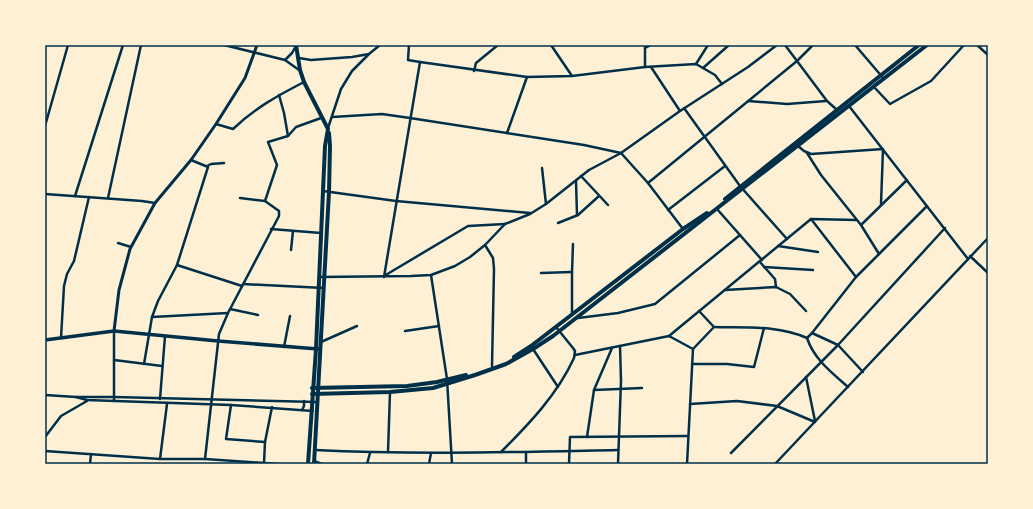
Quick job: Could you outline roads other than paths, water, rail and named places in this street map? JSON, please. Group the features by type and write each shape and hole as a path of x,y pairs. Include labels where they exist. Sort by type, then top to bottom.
{"main road":[{"path":"296,45 300,70 304,82 321,118 328,129 330,146 321,342 318,349 312,388 308,464"},
{"path":"685,231 798,145 880,75 918,47 927,45"},
{"path":"312,388 394,387 447,382 494,369 532,348 560,331 574,317 716,208 836,109 847,104 884,79 918,47"},
{"path":"314,463 318,394 319,277 325,146 328,129"},
{"path":"312,394 390,392 433,388 505,362 532,348 556,327 574,317"},
{"path":"45,340 114,331 318,349"}],"street":[{"path":"45,126 68,45"},
{"path":"75,196 123,45"},
{"path":"108,198 141,45"},
{"path":"224,45 285,60 300,70"},
{"path":"114,401 114,331 119,290 131,247 155,203 191,160 245,78 257,45"},
{"path":"285,60 292,53 296,45"},
{"path":"328,129 341,89 352,71 380,45"},
{"path":"408,45 408,60 527,77 572,76 645,67 696,64 715,76 722,84"},
{"path":"474,70 476,62 498,45"},
{"path":"551,45 572,76"},
{"path":"645,67 644,46 651,45"},
{"path":"696,64 708,45"},
{"path":"703,68 729,45"},
{"path":"384,277 468,226 504,224 530,214 546,204 589,170 621,153 684,108 748,67 777,45"},
{"path":"785,45 827,101 836,109"},
{"path":"648,183 797,61 813,45"},
{"path":"855,45 884,79"},
{"path":"874,86 890,104 931,81 964,45"},
{"path":"977,45 988,55"},
{"path":"298,58 311,60 352,58 369,54"},
{"path":"384,277 420,62"},
{"path":"651,67 680,111"},
{"path":"507,133 527,77"},
{"path":"216,124 233,128 261,105 304,82"},
{"path":"279,95 288,136"},
{"path":"748,101 787,104 827,101"},
{"path":"847,104 969,258 988,274"},
{"path":"684,108 741,188 787,239"},
{"path":"332,117 382,114 584,145 621,153 648,183 685,231"},
{"path":"265,201 277,165 268,142 288,136 296,127 321,118"},
{"path":"798,145 807,153 821,175 861,225 879,254"},
{"path":"807,153 815,154 883,149"},
{"path":"881,204 883,149"},
{"path":"191,160 207,166 211,164 224,163"},
{"path":"144,364 152,317 158,301 177,265 208,167 207,166"},
{"path":"668,210 725,166"},
{"path":"542,168 546,204"},
{"path":"581,176 608,205"},
{"path":"861,225 907,180"},
{"path":"576,181 577,215"},
{"path":"323,192 396,201 530,214"},
{"path":"45,194 155,203"},
{"path":"558,224 577,215 599,196"},
{"path":"60,338 64,286 67,274 74,261 89,197"},
{"path":"205,460 213,399 219,334 242,285 279,216 279,211 265,201 240,198"},
{"path":"807,338 856,277 927,206"},
{"path":"716,208 776,279 776,287"},
{"path":"575,355 669,336 811,219 857,220"},
{"path":"811,219 856,277"},
{"path":"319,277 431,275 460,263 470,257 485,245 504,224"},
{"path":"731,453 838,345 945,228"},
{"path":"272,229 321,233"},
{"path":"292,250 293,231"},
{"path":"573,244 572,272 574,317 618,313 655,304 740,235"},
{"path":"776,464 988,238"},
{"path":"118,243 131,247"},
{"path":"485,245 493,258 494,269 492,366"},
{"path":"778,246 818,252"},
{"path":"177,265 242,285 324,288"},
{"path":"764,266 813,270"},
{"path":"541,273 572,272"},
{"path":"431,275 447,382 452,464"},
{"path":"725,290 776,287 790,294 806,311"},
{"path":"230,309 258,315"},
{"path":"699,311 714,327 777,328 796,333 807,338 811,349 820,362 848,388"},
{"path":"152,317 228,313"},
{"path":"284,347 290,316"},
{"path":"321,342 357,326"},
{"path":"405,331 439,326"},
{"path":"501,452 540,410 558,387 573,361 575,355 573,348 556,327"},
{"path":"686,464 693,349 714,327"},
{"path":"692,364 727,364 754,367 764,328"},
{"path":"812,333 838,345 863,372"},
{"path":"160,398 165,336"},
{"path":"669,336 693,349"},
{"path":"618,464 621,389 620,346"},
{"path":"532,348 558,387"},
{"path":"587,437 594,390 612,348"},
{"path":"114,360 162,366"},
{"path":"806,377 815,422"},
{"path":"594,390 642,388"},
{"path":"388,452 390,392"},
{"path":"45,395 76,397 317,402"},
{"path":"76,397 87,400 167,404 231,405 317,411"},
{"path":"45,438 61,416 87,400"},
{"path":"302,410 304,401"},
{"path":"690,404 737,401 777,406 815,422"},
{"path":"160,459 167,404"},
{"path":"231,405 226,439 265,442"},
{"path":"264,463 265,442 272,407"},
{"path":"569,464 568,451 570,437 688,436"},
{"path":"315,450 370,453 388,452 452,454 618,450"},
{"path":"45,451 160,459 215,460 279,464"},
{"path":"526,452 526,464"},
{"path":"367,464 370,453"},
{"path":"429,464 431,453"},
{"path":"90,464 91,454"},
{"path":"214,464 215,460"},
{"path":"314,463 322,464"}]}
